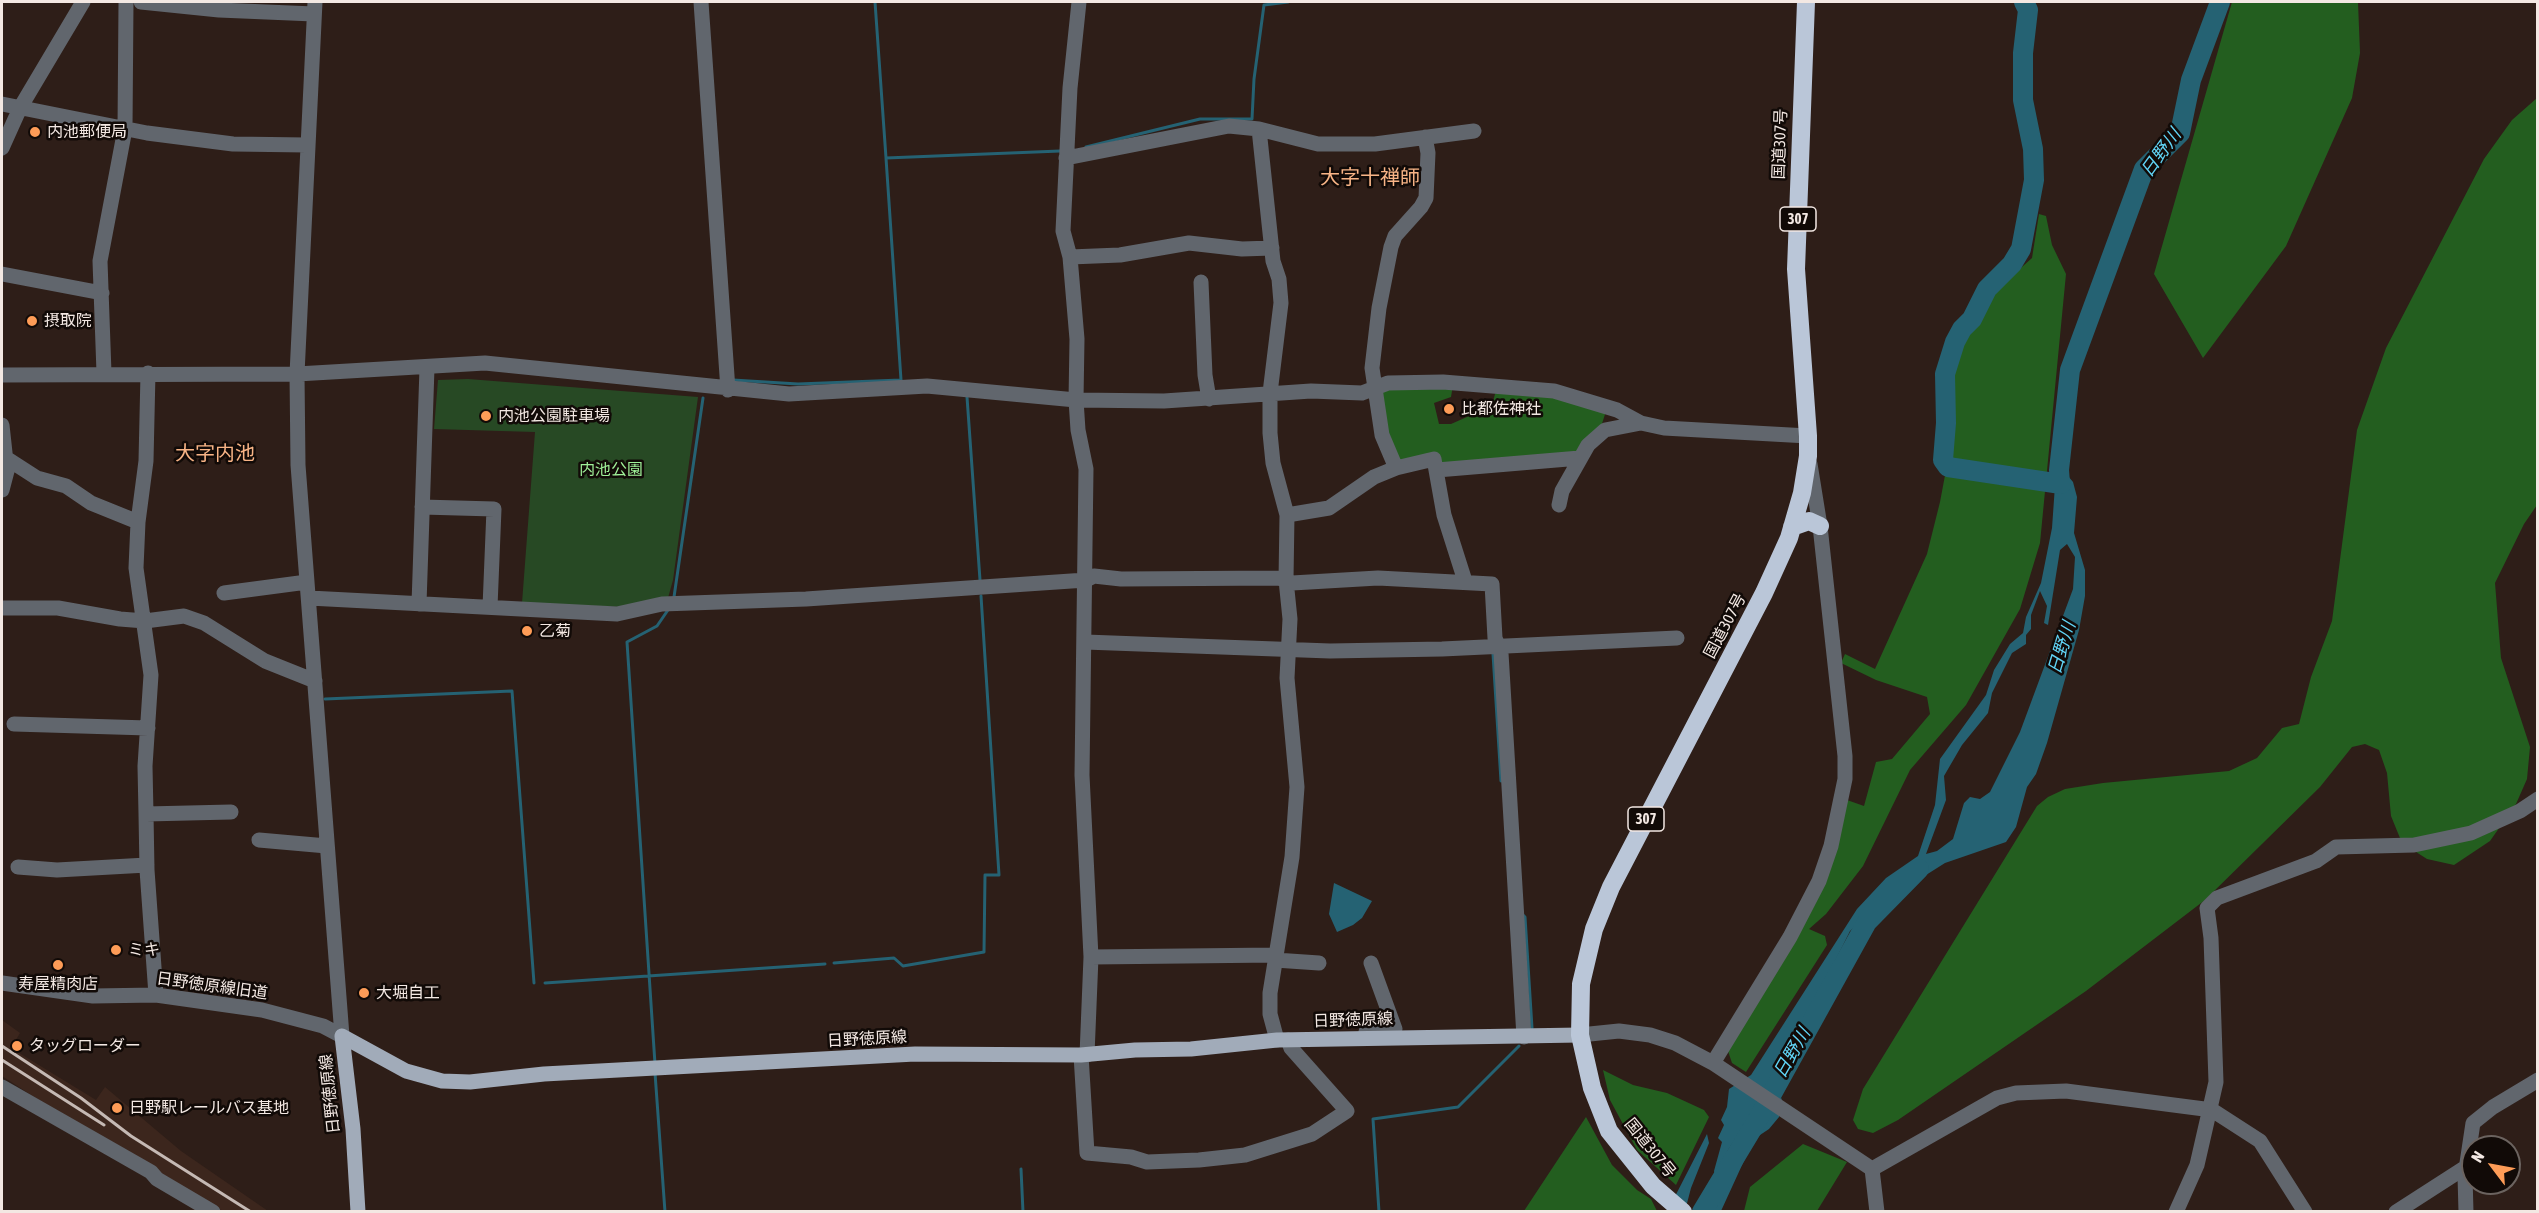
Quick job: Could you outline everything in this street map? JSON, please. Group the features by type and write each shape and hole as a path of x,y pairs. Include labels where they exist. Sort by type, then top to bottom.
{"highway":[{"name":"国道307号","path":"1683,1212 1653,1186 1610,1131 1592,1088 1580,1035 1581,984 1594,930 1607,897 1764,593 1792,527 1802,494 1808,456 1808,436 1796,270 1806,2"},
{"path":"1792,527 1809,521 1820,526"}],"main road":[{"name":"日野徳原線","path":"342,1036 406,1071 442,1081 470,1082 544,1074 915,1054 1084,1055 1135,1050 1191,1049 1283,1040 1580,1035"},
{"name":"日野徳原線","path":"342,1036 353,1129 358,1212"}],"street":[{"path":"2,148 20,108 83,2"},
{"path":"104,374 100,261 125,129 126,2"},
{"path":"141,2 315,8 297,374 298,465 342,1036"},
{"path":"701,2 728,390"},
{"path":"1079,2 1066,158 1063,231 1070,257 1077,339 1078,430 1086,469 1083,786 1091,957 1084,1055 1087,1153 1131,1157 1148,1162 1245,1155 1312,1134 1347,1111 1283,1040 1270,1014 1270,993 1275,957 1292,857 1297,787 1287,678 1290,619 1286,580 1287,515 1274,463 1270,393 1281,303 1272,248 1259,129"},
{"path":"2,104 125,129 233,144 307,145"},
{"path":"1066,158 1229,126 1259,129 1318,144 1375,144 1474,131"},
{"path":"1396,468 1382,435 1375,389 1374,342 1391,247 1395,236 1421,207 1426,198 1428,153 1425,137"},
{"path":"1070,257 1120,255 1189,243 1242,249 1272,248"},
{"path":"2,274 102,293"},
{"path":"1201,282 1205,375 1209,399"},
{"path":"2,375 297,374 485,363 712,385 728,390 789,394 927,386 1076,400 1164,401 1270,393 1362,393 1388,383 1432,382 1554,391 1617,410 1641,423 1664,428 1808,436"},
{"path":"419,604 427,368"},
{"path":"148,373 146,461 138,522 136,568 152,675 146,814 147,865 156,995"},
{"path":"1559,505 1562,491 1588,445 1605,430 1641,423"},
{"path":"2,425 7,471 2,490"},
{"path":"1713,1063 1806,907 1819,881 1838,816 1845,778 1845,756 1820,526 1808,456"},
{"path":"6,458 37,478 66,486 91,503 138,522"},
{"path":"1437,470 1580,458"},
{"path":"1287,515 1329,508 1374,477 1396,468 1434,459 1444,515 1465,581"},
{"path":"423,507 494,509 490,607"},
{"path":"309,598 617,614 662,604 806,599 1086,580 1094,576 1120,579 1279,578 1292,583 1378,578 1465,581 1492,585 1498,645 1501,653 1524,1037"},
{"path":"224,593 307,582"},
{"path":"2,608 58,608 120,620 145,621 184,615 204,622 250,653 299,677 315,681"},
{"path":"1085,642 1289,649 1442,649 1677,638"},
{"path":"14,724 148,728"},
{"path":"2176,1212 2197,1165 2212,1110 2216,1082 2208,908 2217,898 2316,861 2336,848 2414,845 2471,832 2520,811 2538,800"},
{"path":"146,814 231,812"},
{"path":"259,840 327,846"},
{"path":"18,867 57,870 147,865"},
{"path":"1091,957 1275,957 1319,963"},
{"path":"1365,1038 1366,1032 1395,1029 1371,963"},
{"name":"日野徳原線旧道","path":"2,983 93,996 156,995 262,1010 323,1026 342,1036"},
{"path":"1580,1035 1619,1031 1650,1035 1675,1044 1713,1063 1872,1169 1877,1212"},
{"path":"2472,1135 2473,1123 2493,1107 2538,1080"},
{"path":"2,1087 151,1172 157,1179 213,1212"},
{"path":"1872,1169 1997,1098 2016,1093 2066,1091 2212,1110 2260,1141 2305,1212"},
{"path":"2396,1212 2461,1170"},
{"path":"2466,1195 2466,1212"}],"shaded area":[{"path":"2,1020 20,1033 11,1048 96,1100 105,1087 181,1151 268,1211 223,1211 68,1119 2,1076"}],"green space":[{"path":"2232,2 2358,2 2360,53 2352,98 2286,246 2203,358 2154,274"},
{"path":"2537,98 2537,505 2524,524 2495,583 2501,658 2530,747 2527,779 2516,804 2490,841 2454,865 2427,859 2402,843 2391,816 2387,773 2379,750 2365,744 2352,747 2320,787 2205,900 2086,991 1898,1120 1873,1133 1858,1129 1853,1120 1863,1089 2037,806 2048,797 2065,789 2103,783 2229,771 2257,758 2282,728 2299,724 2311,677 2332,621 2357,430 2386,348 2484,159 2512,120"},
{"path":"2039,214 2046,216 2052,245 2066,274 2040,543 2020,609 1966,705 1910,770 1863,866 1826,914 1809,929 1825,936 1827,945 1746,1072 1732,1063 1728,1051 1831,861 1847,800 1864,806 1876,762 1892,759 1930,714 1927,697 1876,680 1841,663 1845,654 1875,669 1927,554 1952,438 1951,373 1964,332 1981,318 1995,291 2032,258"},
{"name":"内池公園","path":"468,379 698,397 673,580 668,598 620,607 522,603 535,432 434,429 438,380"},
{"path":"1453,385 1451,397 1434,403 1439,424 1451,424 1492,406 1496,390 1553,395 1607,408 1600,430 1576,453 1441,465 1399,464 1385,435 1378,390"},
{"path":"1603,1070 1633,1085 1667,1093 1704,1110 1709,1117 1676,1185 1637,1150 1610,1100"},
{"path":"1586,1117 1612,1165 1637,1190 1651,1199 1657,1211 1524,1211"},
{"path":"1803,1144 1847,1162 1817,1211 1744,1211 1750,1187"}],"water":[{"path":"2061,456 2063,470 2073,482 2077,497 2074,533 2085,570 2085,596 2079,630 2047,743 2036,774 2027,787 2016,827 2006,842 1945,863 1892,891 1850,931 1780,1072 1779,1092 1783,1103 1779,1117 1769,1129 1754,1139 1721,1211 1702,1212 1717,1184 1714,1171 1722,1142 1718,1138 1724,1125 1721,1120 1727,1107 1729,1089 1751,1075 1857,909 1886,878 1918,856 1935,805 1940,759 1986,695 1994,670 2010,644 2023,633 2026,617 2041,583 2052,528 2057,457","holes":["2067,544 2075,557 2073,589 2020,732 1990,792 1980,799 1970,797 1964,803 1953,839 1937,851 1926,854 1946,800 1944,776 1962,745 1988,713 1992,693 2012,653 2026,644 2026,635 2031,629 2031,615 2040,591 2047,606 2044,623 2048,625 2060,550","1748,1126 1751,1135 1726,1177 1722,1171 1728,1150 1740,1132"]},
{"path":"1334,883 1372,901 1362,918 1337,932 1329,914"},
{"path":"1707,1134 1709,1143 1691,1188 1685,1211 1667,1212"}],"waterway":[{"path":"875,2 886,158"},
{"path":"1086,147 1200,119 1252,119 1254,79 1264,5 1288,2"},
{"path":"2024,2 2028,10 2023,53 2023,100 2033,149 2034,180 2021,249 2012,264 1987,289 1972,319 1962,329 1955,342 1945,374 1946,423 1943,460 1948,467 2061,484"},
{"name":"日野川","path":"2060,483 2059,470 2070,370 2144,169 2180,133 2191,80 2220,2"},
{"path":"733,380 798,384 901,380 886,158 1060,151"},
{"path":"967,397 980,580"},
{"path":"674,597 703,398"},
{"path":"834,963 894,958 903,966 984,952 985,875 999,875 981,596"},
{"path":"655,1064 627,642 657,626 668,610"},
{"path":"1493,654 1501,781"},
{"path":"325,699 512,691 534,983"},
{"name":"日野川","path":"1702,1212 1758,1119 1867,922 1919,869"},
{"path":"1523,915 1525,917 1532,1028"},
{"path":"545,983 825,964"},
{"path":"1379,1212 1373,1119 1458,1107 1519,1046"},
{"path":"655,1073 665,1212"},
{"path":"1021,1169 1023,1212"}],"railway":[{"path":"2,1046 81,1098 131,1136 251,1212"},
{"path":"2,1060 104,1125"}],"place":[{"name":"内池郵便局","path":"35,132"},
{"name":"摂取院","path":"32,321"},
{"name":"比都佐神社","path":"1449,409"},
{"name":"内池公園駐車場","path":"486,416"},
{"name":"乙菊","path":"527,631"},
{"name":"ミキ","path":"116,950"},
{"name":"寿屋精肉店","path":"58,965"},
{"name":"大堀自工","path":"364,993"},
{"name":"タッグローダー","path":"17,1046"},
{"name":"日野駅レールバス基地","path":"117,1108"}],"district":[{"name":"大字十禅師","path":"1370,178"},
{"name":"大字内池","path":"215,454"}]}
